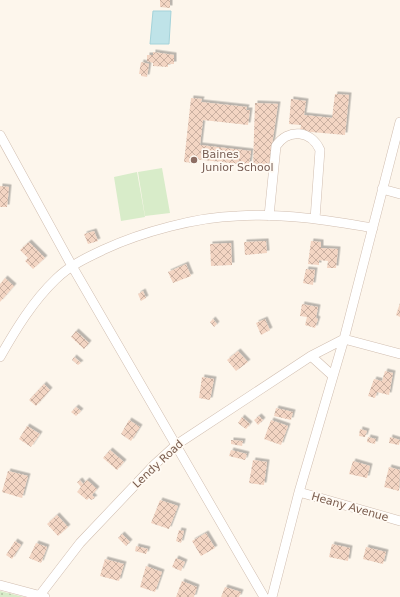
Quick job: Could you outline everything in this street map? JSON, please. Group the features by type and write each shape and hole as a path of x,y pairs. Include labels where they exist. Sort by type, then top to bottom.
{"street":[{"path":"272,597 299,492 344,339 400,122"},
{"path":"268,216 276,146 280,139 292,134 306,135 316,141 320,150 315,219"},
{"path":"1,138 72,266 264,597"},
{"path":"382,189 400,194"},
{"path":"0,357 15,330 32,306 56,279 72,266 120,242 158,230 200,221 236,216 268,216 315,219 372,228"},
{"path":"344,339 400,354"},
{"name":"Lendy Road","path":"43,596 80,543 154,465 176,445 311,356 344,339"},
{"path":"311,356 333,376"},
{"name":"Heany Avenue","path":"299,492 400,521"},
{"path":"0,585 43,596"}],"green space":[{"path":"162,168 170,213 145,216 138,172"},
{"path":"137,172 145,217 121,221 114,177"},
{"path":"0,591 24,597 0,597"}],"water":[{"path":"153,11 171,11 169,44 150,44"}],"building":[{"path":"160,0 170,0 170,8 160,7"},
{"path":"153,52 174,55 174,64 168,64 168,67 153,66 153,63 147,61 147,55 153,55"},
{"path":"141,62 149,64 147,77 139,74"},
{"path":"335,94 349,95 345,135 300,131 301,125 289,124 291,99 306,101 304,115 332,118"},
{"path":"191,98 202,99 201,102 247,107 246,110 250,110 248,125 203,120 200,145 251,151 249,165 194,159 194,163 184,162"},
{"path":"255,103 278,104 269,166 253,165"},
{"path":"0,186 9,187 7,207 0,207"},
{"path":"94,231 98,241 88,244 84,234"},
{"path":"266,241 267,253 245,255 244,242"},
{"path":"311,241 321,242 321,248 338,249 336,268 327,268 328,261 319,260 319,265 308,264"},
{"path":"29,242 45,258 33,269 25,261 28,258 20,250"},
{"path":"231,243 232,265 211,266 210,244"},
{"path":"186,264 191,276 173,283 168,272"},
{"path":"306,269 315,270 313,285 303,283"},
{"path":"5,278 14,286 0,302 0,284"},
{"path":"143,291 146,298 141,301 138,294"},
{"path":"400,303 400,317 396,315"},
{"path":"302,304 318,307 316,318 318,319 315,328 305,325 307,317 300,316"},
{"path":"213,319 217,324 214,327 210,322"},
{"path":"265,319 270,330 261,335 256,323"},
{"path":"76,331 89,343 84,349 71,337"},
{"path":"238,351 248,362 236,371 227,360"},
{"path":"74,357 81,363 78,365 72,360"},
{"path":"385,371 393,373 389,395 377,392 375,398 368,396 374,379 382,381"},
{"path":"202,377 214,379 210,400 199,398"},
{"path":"44,384 50,390 36,406 29,400"},
{"path":"76,407 81,411 76,416 71,412"},
{"path":"276,408 293,412 291,420 274,416"},
{"path":"259,416 263,420 258,425 254,420"},
{"path":"242,417 250,424 246,429 238,423"},
{"path":"129,420 140,427 131,441 121,434"},
{"path":"271,420 288,426 281,445 264,439"},
{"path":"27,426 40,434 31,447 19,439"},
{"path":"360,429 367,431 365,437 359,436"},
{"path":"368,437 376,439 375,444 367,442"},
{"path":"390,437 400,440 399,445 389,443"},
{"path":"231,440 243,441 242,446 231,444"},
{"path":"110,450 124,462 117,470 103,458"},
{"path":"231,450 247,454 245,460 229,456"},
{"path":"253,460 267,462 264,485 249,483"},
{"path":"353,461 370,466 367,478 349,474"},
{"path":"389,467 400,470 399,491 384,487"},
{"path":"8,471 28,476 22,498 2,492"},
{"path":"80,480 83,484 87,480 97,489 92,495 95,498 91,500 89,498 87,500 77,492 81,487 77,482"},
{"path":"160,500 178,506 169,529 151,523"},
{"path":"57,515 68,527 58,536 47,524"},
{"path":"179,530 184,531 181,543 176,541"},
{"path":"206,533 215,548 201,556 192,541"},
{"path":"122,534 130,542 126,546 118,538"},
{"path":"15,541 21,545 12,559 6,555"},
{"path":"36,543 47,547 41,563 29,558"},
{"path":"332,544 350,548 348,561 329,557"},
{"path":"136,546 148,549 146,554 135,551"},
{"path":"366,547 386,552 383,564 363,559"},
{"path":"176,558 185,562 181,571 172,567"},
{"path":"105,559 124,564 119,581 100,576"},
{"path":"146,566 162,572 155,592 140,587"},
{"path":"182,581 197,587 194,597 176,597"},
{"path":"225,587 241,592 239,597 221,597"}],"place":[{"name":"Baines Junior School","path":"194,160"}]}
